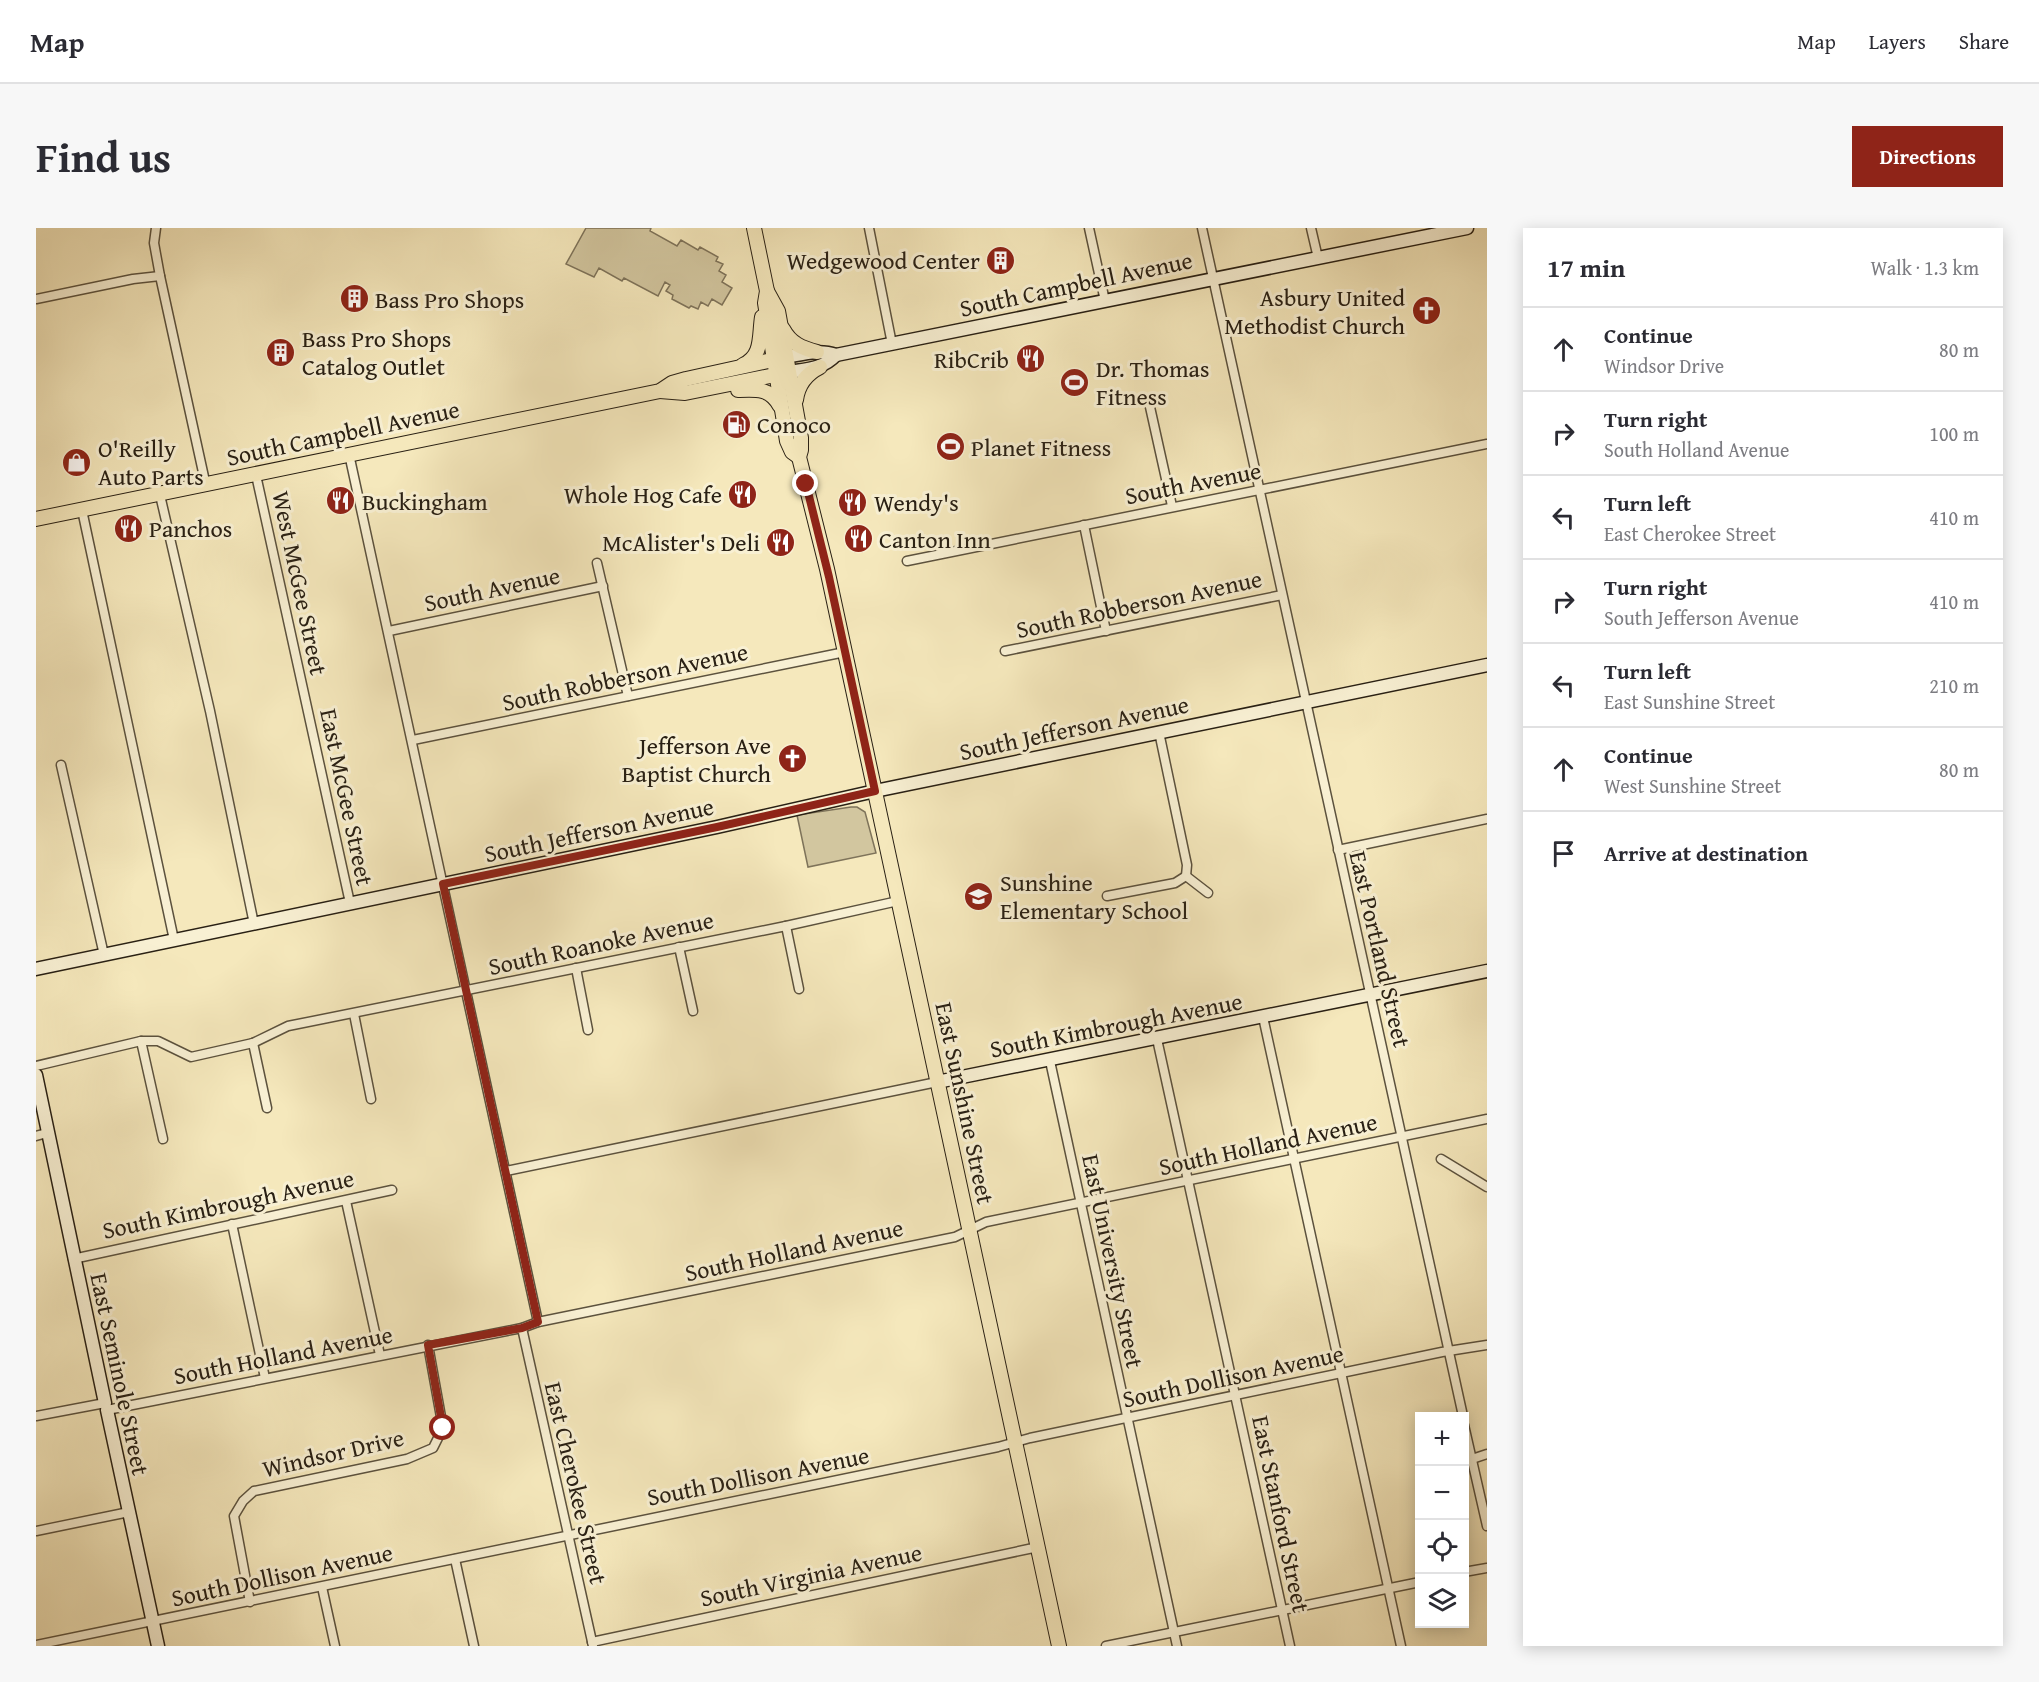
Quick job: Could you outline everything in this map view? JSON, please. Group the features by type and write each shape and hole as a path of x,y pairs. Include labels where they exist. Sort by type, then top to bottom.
{"main road":[{"path":"754,228 780,358"},
{"name":"South Campbell Avenue","path":"36,519 206,486 350,454 660,391 685,393 820,367 836,356 1459,229"},
{"path":"766,297 775,303 780,323 780,358"},
{"path":"736,368 750,361 758,351 766,297"},
{"path":"780,323 796,345 817,352"},
{"name":"South Campbell Avenue","path":"660,391 672,383 780,358 817,352 836,356"},
{"name":"East Sunshine Street","path":"780,358 789,410 801,438 799,457 827,569 1059,1646"},
{"path":"718,387 735,390 759,388 789,410 803,380 820,367"},
{"name":"South Jefferson Avenue","path":"36,969 717,827 875,791 1487,665"},
{"name":"South Kimbrough Avenue","path":"937,1082 1050,1061 1487,970"},
{"name":"East Seminole Street","path":"36,1075 42,1134 73,1259 158,1646"}],"street":[{"path":"156,228 154,243 160,276 206,486"},
{"path":"868,228 892,344"},
{"path":"1089,228 1105,301"},
{"name":"East Portland Street","path":"1202,228 1462,1412"},
{"path":"1311,228 1318,258"},
{"path":"36,299 133,279 160,276"},
{"path":"1150,407 1172,506"},
{"name":"South Avenue","path":"907,561 1487,444"},
{"path":"350,454 538,1322"},
{"name":"West McGee Street","path":"256,475 305,700"},
{"path":"160,495 210,711 254,924"},
{"path":"82,510 174,940"},
{"path":"1084,525 1106,631"},
{"path":"597,563 628,696"},
{"name":"South Avenue","path":"389,631 603,585"},
{"name":"South Robberson Avenue","path":"1005,651 1282,595"},
{"name":"South Robberson Avenue","path":"413,740 845,652"},
{"name":"East McGee Street","path":"305,700 350,903"},
{"path":"1159,732 1187,864 1186,876"},
{"path":"61,765 104,955"},
{"path":"1338,850 1487,819"},
{"path":"1186,876 1208,893"},
{"path":"1107,896 1175,883 1186,876"},
{"name":"South Roanoke Avenue","path":"36,1066 141,1041 158,1041 191,1057 253,1042 288,1026 786,926 898,901"},
{"path":"786,926 798,989"},
{"path":"679,947 693,1011"},
{"path":"576,968 588,1030"},
{"path":"354,1014 370,1100"},
{"path":"1263,1017 1401,1646"},
{"name":"East Stanford Street","path":"1157,1038 1290,1646"},
{"path":"141,1041 163,1138"},
{"path":"253,1042 267,1108"},
{"name":"East University Street","path":"1050,1061 1177,1646"},
{"name":"South Kimbrough Avenue","path":"506,1171 937,1082"},
{"name":"South Holland Avenue","path":"36,1416 106,1407 522,1328 538,1322 955,1237 986,1222 1487,1119"},
{"path":"1441,1159 1487,1188"},
{"name":"South Kimbrough Avenue","path":"73,1259 392,1190"},
{"path":"346,1201 380,1355"},
{"path":"232,1224 265,1378"},
{"name":"East Cherokee Street","path":"522,1328 592,1644"},
{"name":"South Dollison Avenue","path":"36,1645 1487,1344"},
{"name":"Windsor Drive","path":"250,1602 234,1516 243,1501 254,1491 407,1459 433,1448 443,1428 428,1345"},
{"path":"1469,1446 1487,1526"},
{"path":"1472,1459 1487,1454"},
{"path":"36,1531 129,1512"},
{"name":"South Virginia Avenue","path":"592,1644 1038,1547"},
{"path":"455,1559 474,1646"},
{"path":"1469,1571 1487,1568"},
{"path":"1106,1646 1415,1583"},
{"path":"322,1587 335,1646"}],"shaded area":[{"path":"586,228 651,228 650,231 677,246 681,240 698,250 700,247 718,257 716,261 723,264 719,271 726,275 722,282 732,288 722,305 712,299 708,306 701,302 698,309 691,306 689,308 672,299 673,295 666,291 670,285 665,282 658,296 624,278 622,281 599,268 594,277 566,264"},
{"path":"857,807 865,812 876,853 808,867 797,815"}],"place":[{"name":"Wedgewood Center","path":"1001,260"},
{"name":"Bass Pro Shops","path":"354,299"},
{"name":"Asbury United Methodist Church","path":"1426,311"},
{"name":"Bass Pro Shops Catalog Outlet","path":"281,352"},
{"name":"RibCrib","path":"1030,359"},
{"name":"Dr. Thomas Fitness","path":"1075,382"},
{"name":"Conoco","path":"736,424"},
{"name":"Planet Fitness","path":"950,447"},
{"name":"O'Reilly Auto Parts","path":"77,462"},
{"name":"Whole Hog Cafe","path":"743,494"},
{"name":"Buckingham","path":"341,501"},
{"name":"Wendy's","path":"853,502"},
{"name":"Panchos","path":"128,528"},
{"name":"Canton Inn","path":"858,539"},
{"name":"McAlister's Deli","path":"781,542"},
{"name":"Jefferson Ave Baptist Church","path":"792,759"},
{"name":"Sunshine Elementary School","path":"979,896"}],"route":[{"path":"443,1428 428,1345 522,1328 538,1322 443,884 717,827 875,791 829,577 806,484"}]}
